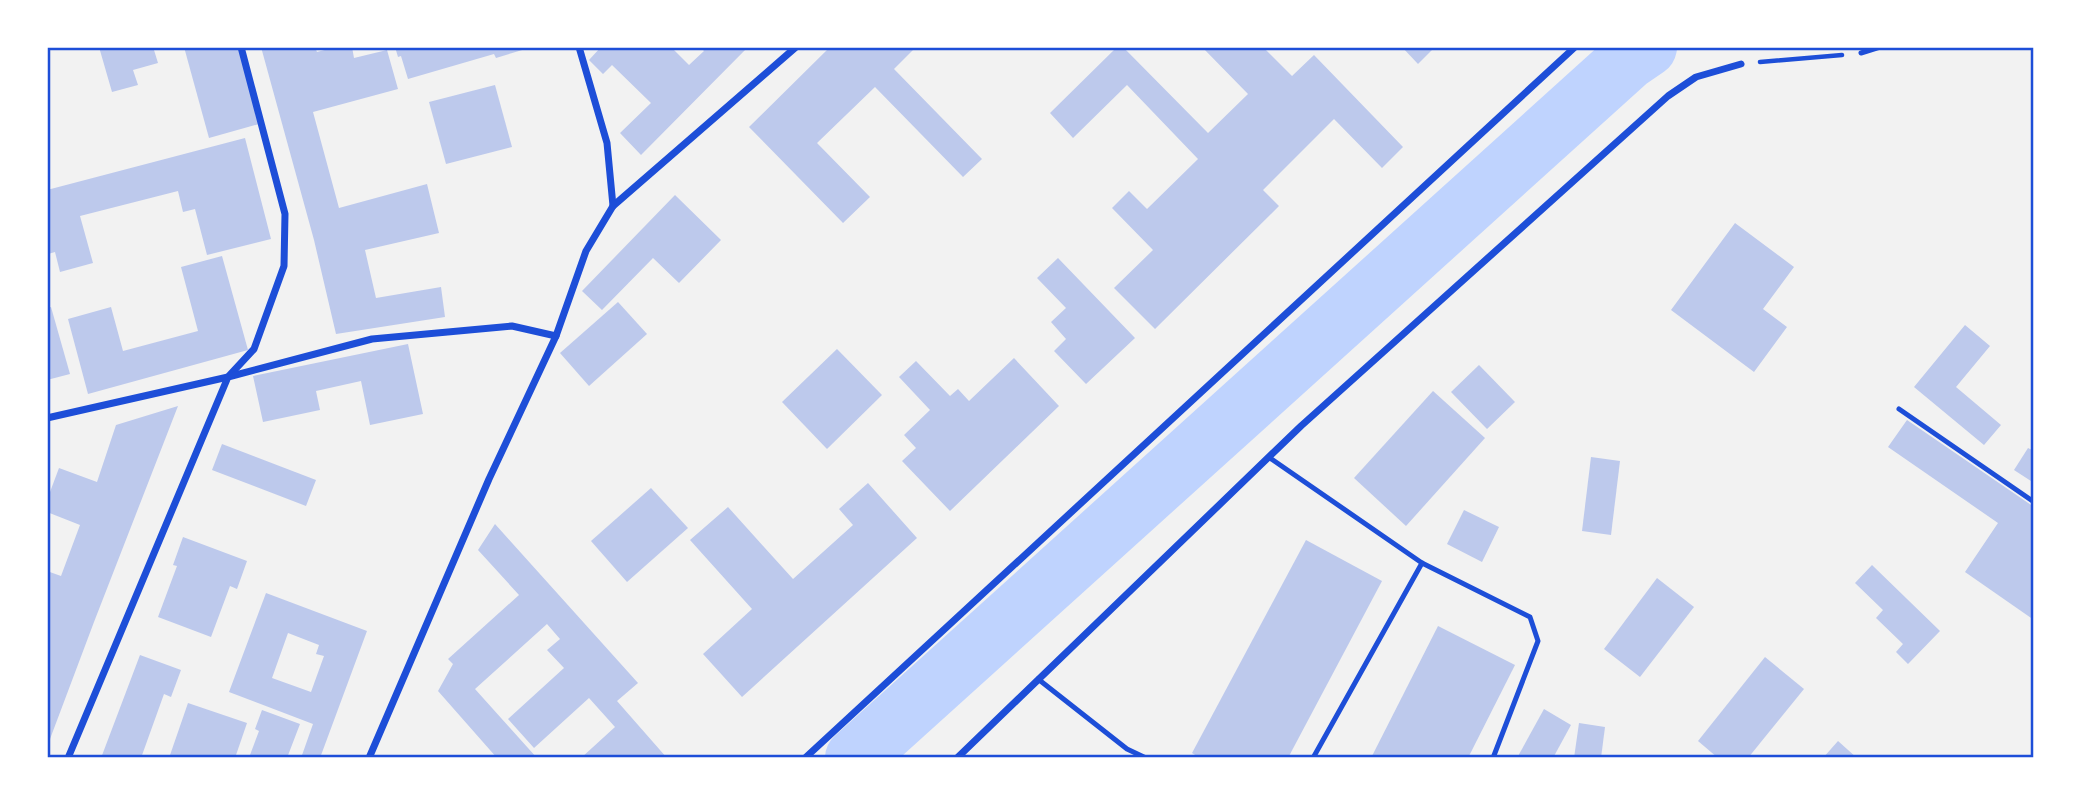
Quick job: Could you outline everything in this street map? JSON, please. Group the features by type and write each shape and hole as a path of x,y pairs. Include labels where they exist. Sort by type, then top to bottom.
{"street":[{"path":"68,758 228,377 254,349 284,266 285,214 242,47"},
{"path":"579,47 607,143 614,206"},
{"path":"369,758 489,479 556,336 586,251 614,206 796,47"},
{"path":"805,758 1575,47"},
{"path":"957,758 1301,426 1668,96 1696,76 1741,64"},
{"path":"47,418 228,377 372,339 512,326 556,336"}],"lane":[{"path":"1861,53 1880,47"},
{"path":"1899,409 2034,502"},
{"path":"1270,458 1422,564 1530,617 1538,641 1493,758"},
{"path":"1313,758 1422,564"},
{"path":"1038,679 1127,748 1146,758"}],"path":[{"path":"1741,64 1861,53"}],"building":[{"path":"99,47 160,47 154,50 158,63 133,70 138,85 112,92"},
{"path":"184,47 239,47 259,124 209,138"},
{"path":"261,47 315,47 317,52 336,47 352,47 354,58 387,50 398,89 313,112 339,208 427,184 439,233 365,250 376,298 441,287 445,317 336,334 314,240"},
{"path":"395,47 529,48 496,58 494,54 408,79 401,56 398,57"},
{"path":"601,47 671,47 689,65 704,51 700,47 748,47 641,155 620,133 651,103 612,65 603,74 589,60"},
{"path":"830,47 916,47 894,69 982,159 963,177 875,87 817,143 870,197 843,223 749,127"},
{"path":"1117,47 1123,47 1208,133 1248,94 1202,47 1263,47 1292,76 1314,55 1403,147 1382,168 1334,119 1263,190 1279,206 1155,329 1114,288 1153,250 1112,208 1129,191 1147,209 1198,159 1127,85 1073,138 1050,113"},
{"path":"1402,47 1435,47 1418,64"},
{"path":"495,85 512,147 446,164 429,102"},
{"path":"245,138 271,239 207,255 195,209 183,212 178,191 80,216 93,263 60,272 55,252 48,254 47,190"},
{"path":"675,195 721,240 679,283 653,258 602,310 582,291"},
{"path":"1735,223 1794,267 1763,309 1787,327 1754,372 1671,310"},
{"path":"222,256 248,350 88,394 68,319 111,307 123,351 198,331 181,267"},
{"path":"1058,258 1135,338 1086,384 1054,351 1066,339 1051,322 1066,308 1037,278"},
{"path":"618,302 647,334 589,386 560,353"},
{"path":"51,307 70,374 47,380 47,308"},
{"path":"1965,325 1990,346 1956,387 2001,425 1984,445 1914,387"},
{"path":"408,344 423,414 370,425 361,381 316,391 320,410 263,422 253,376"},
{"path":"837,349 882,395 827,449 782,402"},
{"path":"1014,358 1059,406 950,511 902,461 916,448 904,435 930,410 899,377 916,361 950,396 958,389 969,401"},
{"path":"1479,365 1515,402 1487,429 1451,392"},
{"path":"1433,391 1485,438 1406,526 1354,478"},
{"path":"178,406 47,747 47,571 61,576 80,525 47,512 47,500 59,468 97,482 116,425"},
{"path":"1907,420 2034,507 2034,620 1965,572 1998,523 1888,447"},
{"path":"222,444 316,480 306,506 212,470"},
{"path":"2028,448 2034,451 2034,483 2014,470"},
{"path":"1591,457 1620,461 1611,535 1582,531"},
{"path":"868,483 917,538 742,697 703,654 752,609 690,540 728,507 793,579 853,525 839,509"},
{"path":"651,488 688,528 627,582 591,541"},
{"path":"1464,510 1499,527 1482,562 1447,544"},
{"path":"495,524 638,683 617,701 667,758 581,758 615,727 589,698 534,748 508,719 564,668 547,650 560,639 547,624 475,689 537,758 497,758 438,691 453,664 448,659 519,595 478,550"},
{"path":"183,537 247,561 237,589 230,586 211,637 158,617 177,566 173,565"},
{"path":"1306,540 1382,581 1288,758 1200,758 1192,753"},
{"path":"1872,565 1940,631 1908,664 1896,652 1903,644 1876,618 1883,610 1855,583"},
{"path":"1657,578 1694,607 1640,677 1604,649"},
{"path":"266,593 367,631 320,758 301,758 313,724 229,692","holes":["288,633 319,645 316,654 324,656 311,692 272,678"]},
{"path":"1438,626 1515,665 1468,758 1371,758"},
{"path":"140,655 181,670 171,697 164,694 141,758 101,758"},
{"path":"1765,657 1804,689 1748,758 1718,758 1698,741"},
{"path":"188,703 247,723 235,758 169,758"},
{"path":"1544,709 1571,725 1553,758 1517,758"},
{"path":"262,710 300,724 287,758 258,758 250,755 259,731 255,729"},
{"path":"1579,723 1605,727 1601,758 1574,758"},
{"path":"1838,741 1857,758 1823,758"}],"waterway":[{"path":"855,758 1628,60 1647,47"}]}
